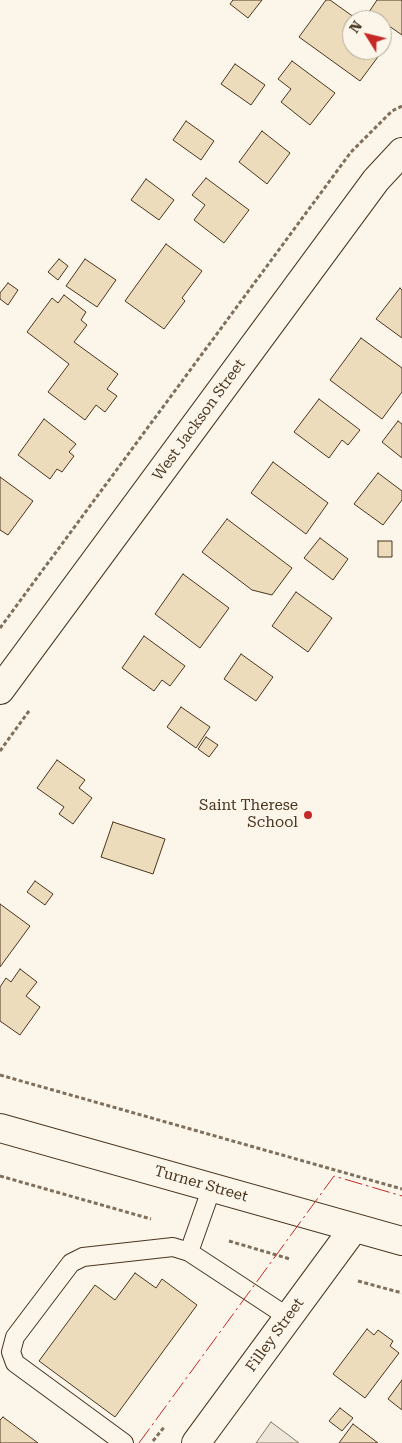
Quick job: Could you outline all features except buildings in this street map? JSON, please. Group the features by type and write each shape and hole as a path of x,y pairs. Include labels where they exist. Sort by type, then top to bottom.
{"street":[{"name":"West Jackson Street","path":"0,690 376,180 402,152"},
{"name":"Turner Street","path":"0,1128 402,1241"},
{"name":"Filley Street","path":"196,1443 354,1228"}],"lane":[{"path":"189,1252 212,1187"},
{"path":"124,1443 15,1363 11,1352 15,1338 72,1263 83,1256 173,1247 189,1252 288,1317"}],"path":[{"path":"0,1075 402,1189"}],"shaded area":[{"path":"271,1422 299,1443 256,1443"}],"power":[{"path":"139,1443 334,1176 402,1196"}],"place":[{"name":"Saint Therese School","path":"308,815"}]}
